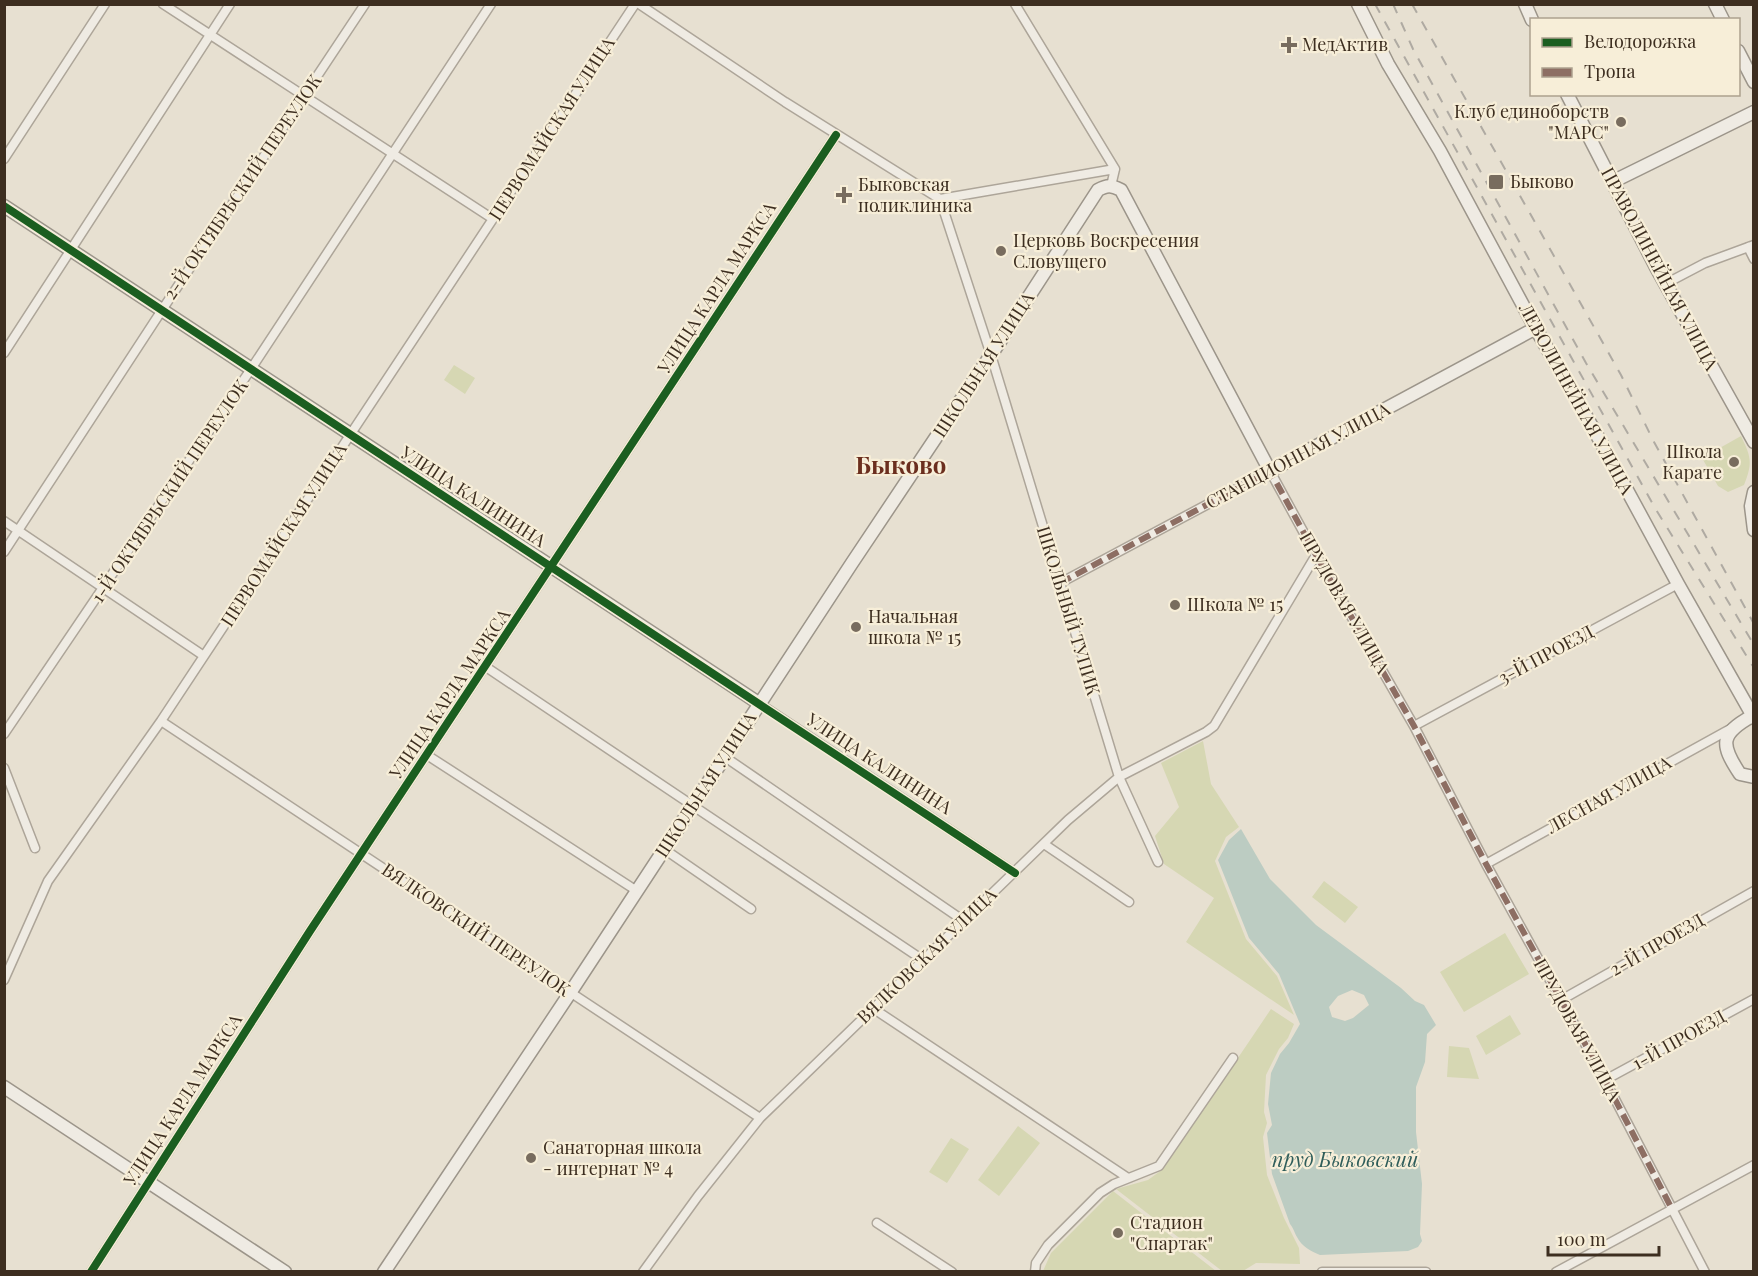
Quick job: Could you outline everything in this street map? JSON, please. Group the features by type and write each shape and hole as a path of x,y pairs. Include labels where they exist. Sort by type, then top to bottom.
{"main road":[{"name":"ЛЕВОЛИНЕЙНАЯ УЛИЦА","path":"1358,4 1388,64 1440,151 1753,717 1733,727"},
{"path":"1525,4 1531,18"},
{"path":"1715,4 1722,18"},
{"path":"1740,55 1754,82"},
{"name":"ПРАВОЛИНЕЙНАЯ УЛИЦА","path":"1568,96 1665,284 1754,442"},
{"path":"1612,182 1754,112"},
{"name":"ШКОЛЬНАЯ УЛИЦА","path":"384,1272 992,355 1098,190 1105,186 1112,186"},
{"name":"ПРУДОВАЯ УЛИЦА","path":"1112,186 1120,190 1270,471"},
{"name":"УЛИЦА КАЛИНИНА","path":"4,206 760,704"},
{"name":"СТАНЦИОННАЯ УЛИЦА","path":"1270,471 1536,328"},
{"path":"1754,492 1751,507 1754,530"},
{"path":"1733,727 1727,740 1728,756 1740,774 1754,777"},
{"path":"4,1087 285,1272"}],"street":[{"path":"4,159 105,4"},
{"path":"163,4 493,219"},
{"path":"4,353 230,4"},
{"name":"2-Й ОКТЯБРЬСКИЙ ПЕРЕУЛОК","path":"4,552 365,4"},
{"name":"1-Й ОКТЯБРЬСКИЙ ПЕРЕУЛОК","path":"4,734 105,589 491,4"},
{"path":"637,4 837,135 940,199 1115,169"},
{"name":"ПЕРВОМАЙСКАЯ УЛИЦА","path":"4,980 48,881 161,721 637,4"},
{"path":"1016,4 1115,169 1112,186"},
{"name":"УЛИЦА КАРЛА МАРКСА","path":"91,1272 361,853 837,135"},
{"name":"ШКОЛЬНЫЙ ТУПИК","path":"940,199 992,355 1119,777 1158,862"},
{"path":"1665,284 1705,263 1751,246 1754,259"},
{"name":"ПРУДОВАЯ УЛИЦА","path":"1270,471 1414,726 1486,864 1605,1080 1705,1272"},
{"name":"СТАНЦИОННАЯ УЛИЦА","path":"1060,583 1270,471"},
{"path":"4,521 204,656"},
{"name":"ВЯЛКОВСКАЯ УЛИЦА","path":"643,1272 698,1196 760,1118 1044,844 1119,777 1214,726 1316,555"},
{"name":"3-Й ПРОЕЗД","path":"1414,726 1678,584"},
{"path":"486,667 923,960"},
{"name":"УЛИЦА КАЛИНИНА","path":"760,704 1015,873"},
{"name":"ВЯЛКОВСКИЙ ПЕРЕУЛОК","path":"161,721 760,1118"},
{"name":"ЛЕСНАЯ УЛИЦА","path":"1486,864 1733,727"},
{"path":"427,755 637,891"},
{"path":"725,757 964,921"},
{"path":"4,768 35,848"},
{"path":"1044,844 1129,902"},
{"path":"664,849 751,909"},
{"name":"2-Й ПРОЕЗД","path":"1561,1000 1754,891"},
{"name":"1-Й ПРОЕЗД","path":"1605,1080 1754,999"},
{"path":"874,1009 1128,1178"},
{"path":"1035,1272 1036,1263 1048,1245 1100,1193 1114,1184 1159,1166 1233,1058"},
{"path":"1556,1272 1571,1268 1672,1209 1754,1165"},
{"path":"877,1223 952,1272"},
{"path":"1322,1272 1426,1272"}],"green space":[{"path":"454,365 475,378 465,394 444,380"},
{"path":"1741,436 1749,455 1749,471 1744,485 1728,492 1718,486 1702,458"},
{"path":"1203,741 1211,784 1239,827 1226,837 1215,861 1246,939 1277,976 1294,1015 1186,942 1214,898 1164,864 1155,836 1179,807 1161,763"},
{"path":"1324,881 1358,907 1345,923 1312,897"},
{"path":"1505,933 1529,974 1464,1012 1440,972"},
{"path":"1271,1009 1294,1024 1266,1075 1264,1112 1267,1123 1263,1137 1267,1175 1299,1248 1300,1264 1256,1263 1243,1271 1222,1271 1116,1189 1148,1180 1163,1169"},
{"path":"1510,1015 1521,1034 1486,1055 1476,1036"},
{"path":"1449,1046 1469,1048 1479,1079 1447,1077"},
{"path":"1018,1126 1040,1143 999,1196 978,1180"},
{"path":"951,1138 969,1149 947,1183 929,1172"},
{"name":"Стадион \"Спартак\"","path":"1113,1191 1216,1271 1043,1271 1051,1253"}],"water":[{"name":"пруд Быковский","path":"1241,829 1270,879 1316,925 1415,1001 1424,1005 1436,1025 1427,1034 1425,1062 1416,1087 1416,1132 1422,1184 1420,1234 1422,1241 1418,1247 1408,1251 1320,1255 1301,1243 1290,1224 1272,1174 1267,1133 1272,1125 1268,1104 1271,1073 1280,1054 1300,1024 1279,974 1249,938 1218,860 1229,840","holes":["1352,990 1364,995 1369,1005 1353,1018 1345,1021 1332,1017 1329,1007 1338,996"]}],"railway":[{"path":"1375,4 1655,508 1754,668"},
{"path":"1393,4 1413,49 1586,363 1754,645"},
{"path":"1412,4 1621,375 1654,442 1754,624"}],"marked path":[{"path":"1060,583 1270,471 1414,726 1672,1209"}],"cycle path":[{"path":"91,1272 310,931 836,135"},
{"path":"4,206 1015,873"}],"place":[{"name":"МедАктив","path":"1289,45"},
{"name":"Клуб единоборств \"МАРС\"","path":"1621,122"},
{"name":"Быково","path":"1496,182"},
{"name":"Быковская поликлиника","path":"844,195"},
{"name":"Церковь Воскресения Словущего","path":"1001,251"},
{"name":"Школа Карате","path":"1734,462"},
{"name":"Школа № 15","path":"1175,605"},
{"name":"Начальная школа № 15","path":"856,627"},
{"name":"Санаторная школа - интернат № 4","path":"531,1158"},
{"name":"Стадион \"Спартак\"","path":"1118,1233"}],"district":[{"name":"Быково","path":"901,466"}]}
